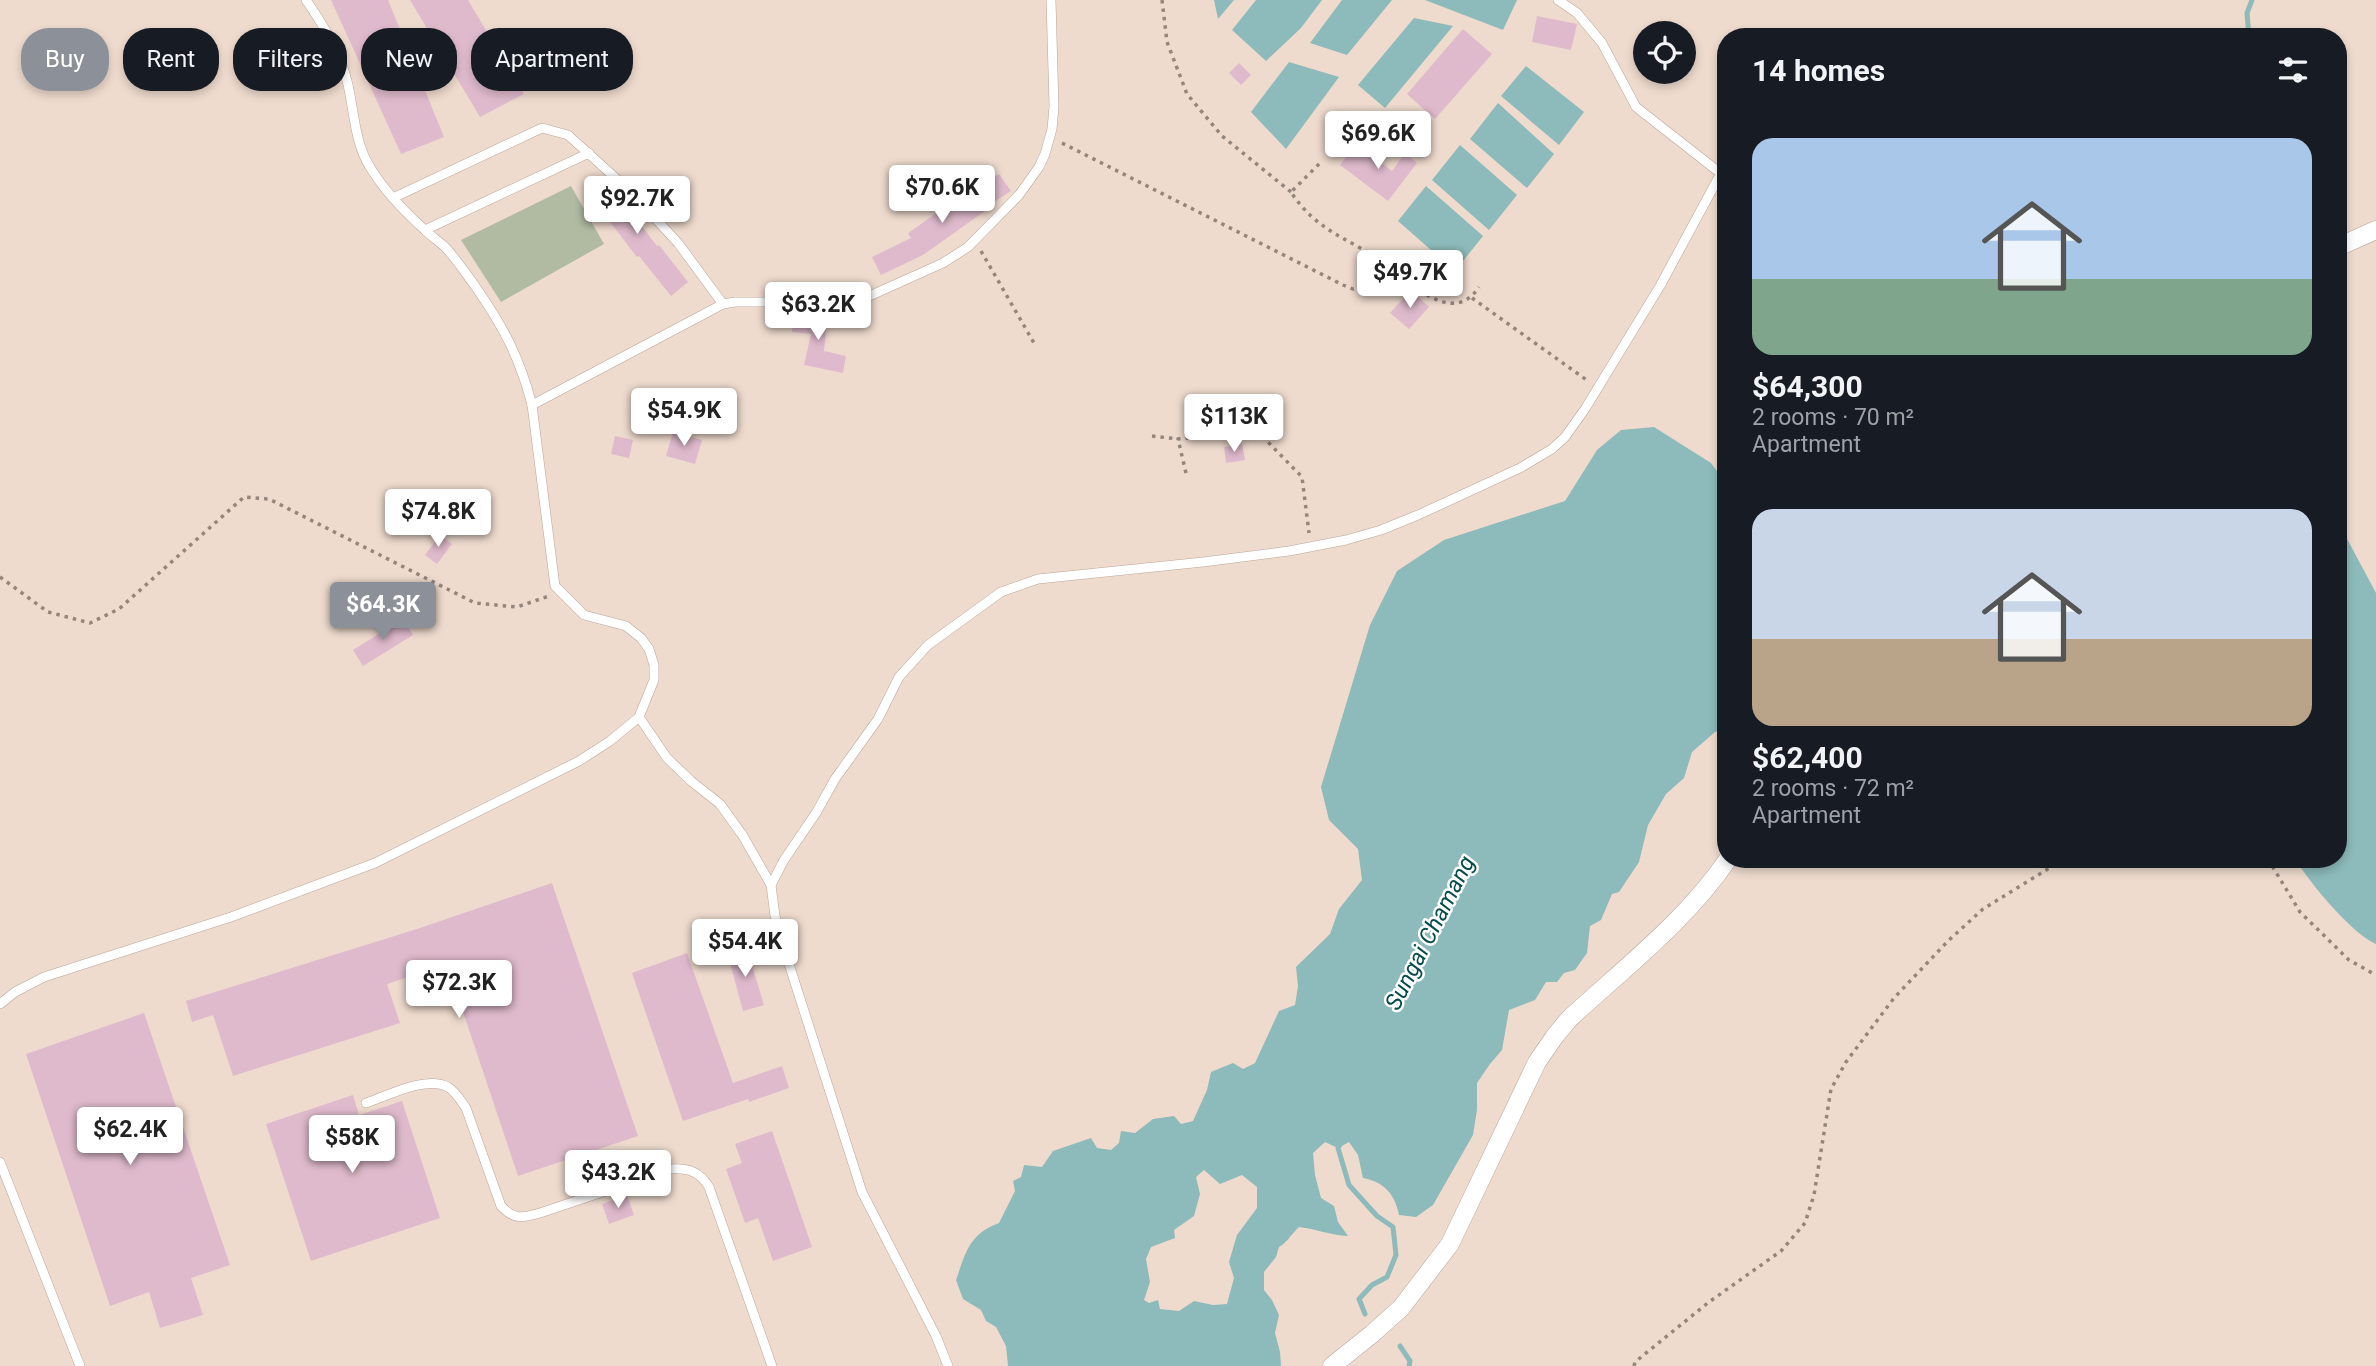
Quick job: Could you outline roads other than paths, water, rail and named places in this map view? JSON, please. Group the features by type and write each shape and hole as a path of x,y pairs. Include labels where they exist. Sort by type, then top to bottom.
{"street":[{"path":"2347,243 2376,230"},
{"path":"1332,1366 1401,1308 1450,1244 1538,1062 1555,1035 1569,1019 1685,914 1722,868"}],"lane":[{"path":"0,1003 44,977 231,917 375,863 579,761 611,741 639,717 654,680 654,666 649,649 641,638 626,626 584,615 555,586 532,405 525,376 514,349 499,320 446,248 425,230 368,164 342,66 322,23 306,0"},
{"path":"532,405 723,304 847,302 865,298 958,255 1019,195 1045,154 1054,107 1051,0"},
{"path":"1558,0 1577,13 1597,35 1636,107 1717,170"},
{"path":"395,197 542,128 568,135 631,192 678,243 723,304"},
{"path":"425,230 589,153"},
{"path":"771,885 835,779 878,719 899,677 928,645 1001,592 1038,579 1064,575 1203,562 1346,540 1418,515 1539,457 1565,437 1598,388 1717,186"},
{"path":"639,717 667,758 720,804 743,836 771,885 775,915 789,964 862,1192 936,1336 948,1366"},
{"path":"366,1103 420,1084 437,1083 447,1087 466,1108 501,1206 513,1217 521,1218 540,1213 671,1169 687,1169 697,1173 709,1188 772,1366"},
{"path":"0,1162 80,1366"}],"water":[{"path":"1214,0 1234,0 1218,19"},
{"path":"1256,0 1322,0 1301,28 1266,61 1232,30"},
{"path":"1342,0 1392,0 1347,55 1310,43"},
{"path":"1425,0 1517,0 1503,30"},
{"path":"1414,18 1453,26 1385,108 1358,85"},
{"path":"1289,62 1339,77 1286,149 1251,112"},
{"path":"1526,66 1584,112 1559,145 1501,96"},
{"path":"1498,103 1554,154 1527,188 1470,139"},
{"path":"1460,145 1517,195 1489,230 1432,180"},
{"path":"1426,186 1483,236 1455,271 1398,221"},
{"path":"1654,427 1711,463 1717,471 1717,731 1692,752 1684,778 1666,794 1648,825 1639,862 1619,892 1612,894 1601,920 1590,926 1587,953 1575,970 1564,973 1557,982 1546,982 1535,1000 1509,1010 1502,1050 1477,1083 1473,1135 1433,1205 1416,1217 1399,1215 1395,1201 1387,1190 1363,1178 1358,1155 1349,1142 1338,1148 1325,1142 1313,1153 1315,1175 1321,1198 1334,1206 1338,1222 1348,1236 1299,1227 1279,1247 1276,1257 1264,1272 1264,1290 1279,1315 1275,1333 1281,1366 1008,1366 1006,1346 996,1327 986,1321 981,1310 963,1299 956,1280 975,1238 999,1223 1015,1191 1013,1181 1021,1177 1024,1165 1042,1167 1053,1151 1091,1138 1097,1148 1111,1150 1119,1143 1121,1131 1135,1133 1153,1119 1174,1116 1181,1124 1193,1121 1207,1090 1211,1072 1233,1063 1243,1069 1255,1063 1279,1011 1295,1005 1298,986 1296,967 1330,934 1339,909 1362,880 1358,849 1329,820 1321,787 1370,625 1397,571 1444,540 1565,501 1597,450 1621,430","holes":["1204,1170 1220,1184 1242,1175 1257,1187 1257,1208 1237,1235 1229,1262 1234,1278 1227,1304 1213,1305 1194,1301 1179,1311 1160,1309 1158,1300 1149,1303 1144,1300 1150,1282 1146,1259 1151,1247 1175,1238 1174,1230 1194,1216 1200,1194 1196,1177"]},
{"path":"2347,539 2376,593 2376,944 2343,919 2301,868 2347,868"}],"waterway":[{"name":"Sungai Chamang","path":"2248,28 2247,13 2252,0"},
{"name":"Sungai Chamang","path":"1341,1143 1338,1148 1349,1185 1377,1216 1393,1227 1396,1255 1387,1277 1372,1285 1359,1299 1365,1314"},
{"name":"Sungai Chamang","path":"1400,1346 1410,1361 1409,1366"}]}
